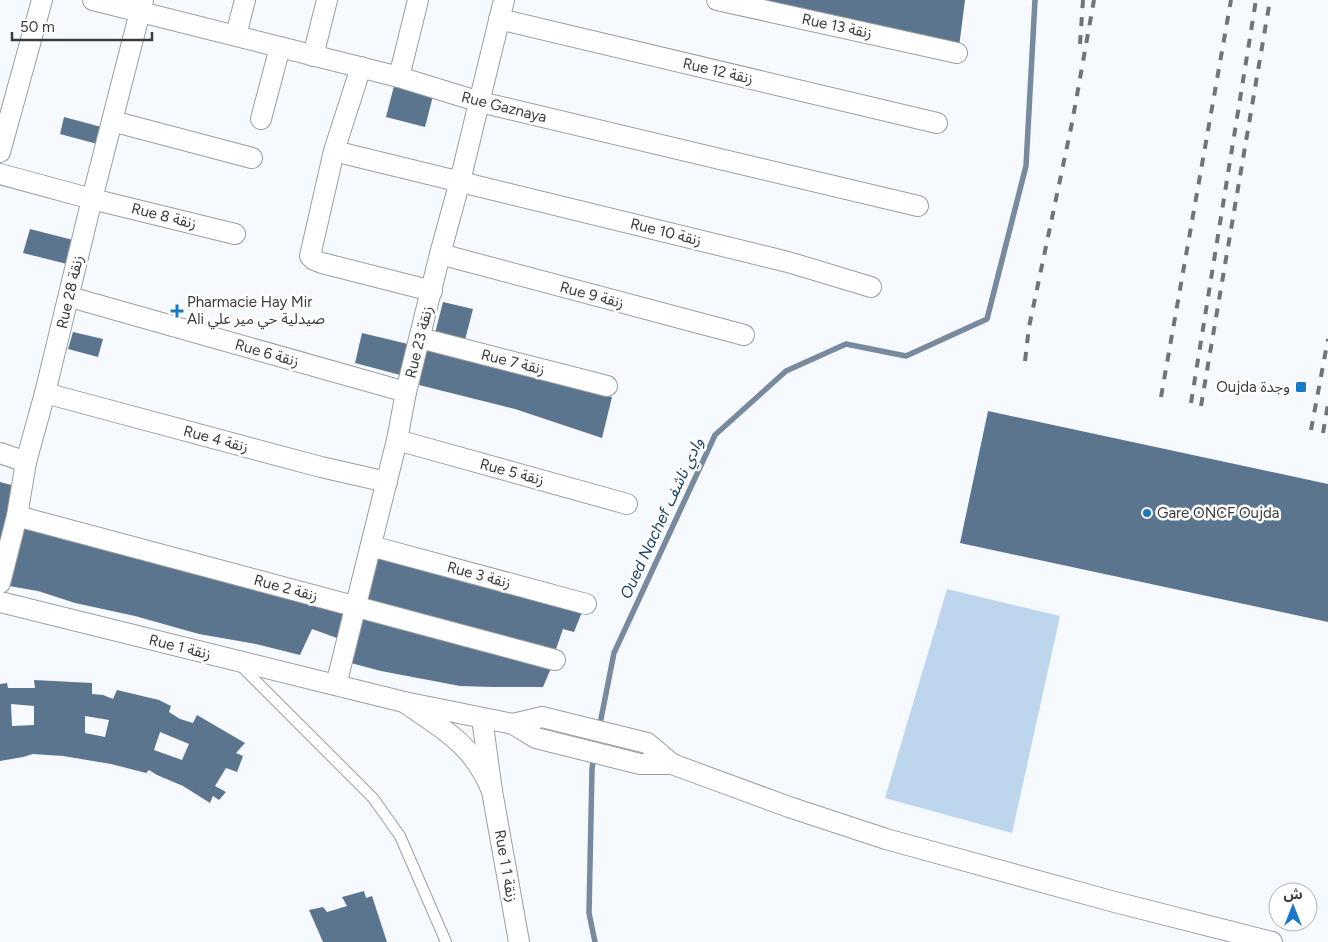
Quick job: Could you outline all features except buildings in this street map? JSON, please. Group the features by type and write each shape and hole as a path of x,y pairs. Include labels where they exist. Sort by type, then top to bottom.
{"street":[{"path":"0,152 42,0"},
{"name":"Rue Gaznaya","path":"93,0 142,6 236,35 399,77 480,102 918,206"},
{"path":"236,35 245,0"},
{"path":"313,56 327,0"},
{"path":"399,77 418,0"},
{"name":"Rue 13 زنقة","path":"717,0 957,52"},
{"name":"Rue 28 زنقة","path":"0,584 17,516 26,462 70,297 92,199 142,6"},
{"name":"Rue 23 زنقة","path":"336,685 398,440 406,392 502,10"},
{"name":"Rue 12 زنقة","path":"502,10 937,123"},
{"path":"261,119 280,47"},
{"path":"361,67 334,151 310,256 314,260 432,291"},
{"path":"112,121 252,158"},
{"name":"Rue 10 زنقة","path":"334,151 788,262 871,287"},
{"name":"Rue 8 زنقة","path":"0,174 235,234"},
{"name":"Rue 9 زنقة","path":"440,254 744,335"},
{"name":"Rue 6 زنقة","path":"70,297 406,392"},
{"name":"Rue 7 زنقة","path":"420,338 607,386"},
{"name":"Rue 4 زنقة","path":"45,393 321,467 387,482"},
{"name":"Rue 5 زنقة","path":"398,440 627,504"},
{"path":"0,453 26,462"},
{"name":"Rue 2 زنقة","path":"17,516 555,660"},
{"name":"Rue 3 زنقة","path":"371,546 586,604"},
{"name":"Rue زنقة 1","path":"0,602 361,691"},
{"name":"Rue 1 زنقة 1","path":"361,691 404,702 455,737 480,766 492,791"},
{"path":"404,702 513,724 536,738 640,764 672,764"},
{"path":"513,724 542,717 647,743 672,764 788,807 886,839 1111,901 1272,942"},
{"name":"Rue 1 زنقة 1","path":"482,718 492,791 519,942"}],"lane":[{"path":"236,660 373,798 400,836 446,942"}],"shaded area":[{"path":"947,589 1060,616 1012,833 885,798"}],"waterway":[{"name":"Oued Nachef وادي ناشف","path":"599,729 614,653 715,435 786,371 846,344 906,356 987,319 1026,166 1035,0"},
{"name":"Oued Nachef وادي ناشف","path":"594,755 592,769 589,913 595,942"}],"railway":[{"path":"1080,44 1083,0"},
{"path":"1025,361 1029,327 1072,123 1094,0"},
{"path":"1161,397 1231,0"},
{"path":"1191,403 1256,0"},
{"path":"1201,406 1270,0"},
{"path":"1311,430 1328,339"},
{"path":"1323,433 1328,404"}],"place":[{"name":"Pharmacie Hay Mir Ali صيدلية حي مير علي","path":"177,311"},
{"name":"Oujda وجدة","path":"1301,387"},
{"name":"Gare ONCF Oujda","path":"1147,513"}]}
